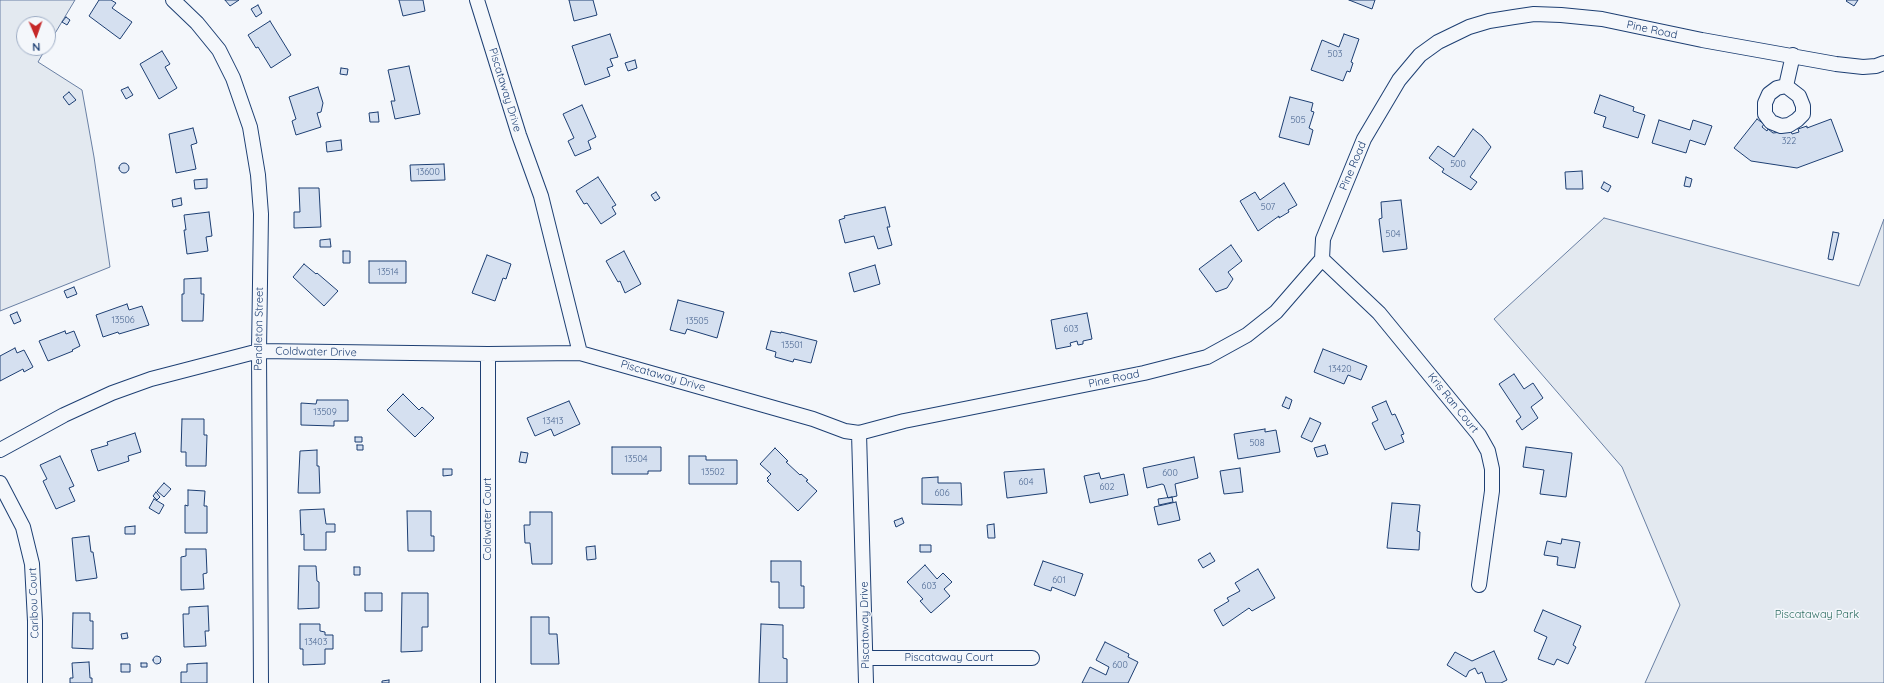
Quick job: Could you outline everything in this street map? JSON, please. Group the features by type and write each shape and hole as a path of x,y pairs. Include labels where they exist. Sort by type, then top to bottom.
{"street":[{"name":"Pendleton Street","path":"173,0 197,24 219,50 233,78 250,127 258,174 261,214 259,352 261,683"},
{"name":"Piscataway Drive","path":"477,0 519,135 541,196 580,352 813,419 845,431 859,433 866,683"},
{"name":"Pine Road","path":"859,433 904,421 1144,373 1207,357 1247,335 1276,312 1322,259 1323,239 1364,139 1386,100 1409,66 1420,55 1452,34 1489,21 1534,14 1561,14 1602,19 1702,40 1863,67 1876,66 1884,63"},
{"path":"1786,86 1793,55"},
{"name":"Kris Ran Court","path":"1322,259 1379,313 1479,435 1488,451 1492,470 1492,491 1479,586"},
{"name":"Coldwater Drive","path":"0,450 64,415 112,393 151,379 259,352 488,354 580,352"},
{"name":"Coldwater Court","path":"488,354 488,683"},
{"name":"Caribou Court","path":"0,482 23,527 32,564 35,621 35,683"},
{"name":"Piscataway Court","path":"866,658 1032,658"}],"green space":[{"path":"0,0 75,0 56,32 56,16 16,16 16,56 41,56 38,62 82,90 94,157 110,267 0,311"},
{"name":"Piscataway Park","path":"1604,218 1859,286 1884,219 1884,683 1645,683 1680,605 1622,467 1494,319"}],"building":[{"path":"99,0 111,0 116,3 112,8 132,22 120,39 89,16"},
{"path":"225,0 239,0 230,6"},
{"path":"399,0 423,0 425,11 403,16"},
{"path":"569,0 593,0 597,15 574,21"},
{"path":"1349,0 1375,0 1372,9"},
{"path":"1858,0 1854,6 1846,1"},
{"path":"258,5 262,13 256,17 251,9"},
{"path":"66,17 70,20 67,25 62,22"},
{"path":"270,21 291,55 271,68 258,47 256,48 248,35"},
{"path":"610,34 618,57 610,59 613,66 607,68 610,76 585,85 572,46"},
{"path":"1344,34 1359,39 1351,62 1353,63 1350,72 1347,71 1343,81 1311,70 1322,40 1339,47"},
{"path":"162,51 170,64 165,67 177,88 159,99 140,64"},
{"path":"635,60 637,68 628,71 625,63"},
{"path":"409,66 420,114 395,119 391,101 395,101 388,70"},
{"path":"341,68 348,69 347,75 340,74"},
{"path":"128,87 133,95 126,99 121,90"},
{"path":"318,87 323,103 321,112 317,113 321,127 296,135 292,121 296,119 289,97"},
{"path":"69,92 76,100 69,105 63,97"},
{"path":"1600,95 1634,107 1633,111 1645,115 1638,138 1603,127 1606,117 1594,113"},
{"path":"1290,97 1313,103 1311,111 1314,112 1309,128 1313,130 1309,145 1279,137"},
{"path":"582,105 596,137 588,141 591,149 575,156 568,141 574,138 563,114"},
{"path":"378,112 379,122 370,122 369,113"},
{"path":"1757,119 1764,124 1762,127 1767,131 1768,129 1773,133 1791,131 1792,134 1799,132 1798,129 1807,126 1807,128 1831,119 1843,151 1797,168 1751,161 1734,148"},
{"path":"1659,120 1690,130 1693,120 1712,126 1705,145 1690,140 1686,153 1652,143"},
{"path":"193,128 197,143 191,145 196,169 176,173 169,134"},
{"path":"1473,129 1482,136 1491,147 1470,177 1477,182 1471,190 1442,172 1444,169 1429,158 1438,146 1454,157"},
{"path":"341,140 342,150 327,152 326,142"},
{"path":"124,163 129,168 124,173 119,168"},
{"path":"444,164 445,180 411,181 410,165"},
{"path":"1582,171 1583,189 1566,189 1565,172"},
{"path":"598,177 616,205 612,207 616,214 601,224 587,203 584,204 576,191"},
{"path":"1686,177 1692,179 1690,187 1684,186"},
{"path":"207,179 207,188 195,189 194,180"},
{"path":"1604,182 1611,186 1608,192 1601,188"},
{"path":"1284,183 1297,205 1288,210 1289,212 1279,218 1279,216 1258,231 1240,201 1255,192 1260,200"},
{"path":"299,188 319,188 321,227 294,228 294,212 300,212"},
{"path":"656,192 660,198 655,201 651,195"},
{"path":"181,198 182,205 173,207 172,200"},
{"path":"1401,200 1407,249 1383,252 1379,219 1382,218 1381,202"},
{"path":"885,207 890,227 887,227 892,245 878,249 874,236 845,243 839,220 845,218 844,216"},
{"path":"209,212 212,236 206,237 208,251 187,254 184,215"},
{"path":"1833,232 1839,233 1833,260 1828,259"},
{"path":"330,239 331,247 320,247 320,240"},
{"path":"1231,245 1242,261 1228,272 1233,279 1227,288 1216,292 1199,269"},
{"path":"343,251 350,251 350,263 343,263"},
{"path":"624,251 641,284 625,293 620,281 618,282 606,261"},
{"path":"487,255 511,264 506,279 503,278 495,301 472,293"},
{"path":"369,261 406,261 406,283 369,283"},
{"path":"304,264 338,291 324,306 293,277"},
{"path":"875,265 880,284 854,292 849,273"},
{"path":"201,278 201,294 204,294 203,321 182,321 182,294 184,294 184,279"},
{"path":"74,287 77,294 67,298 64,291"},
{"path":"678,300 724,312 717,338 687,329 685,334 670,330"},
{"path":"127,304 129,310 142,306 149,325 103,337 96,315"},
{"path":"17,312 21,321 14,324 10,315"},
{"path":"1087,313 1092,339 1083,341 1083,344 1078,345 1077,341 1070,343 1071,346 1056,349 1051,320"},
{"path":"65,331 66,334 74,331 80,346 72,350 73,351 48,361 39,341"},
{"path":"771,331 817,341 811,363 794,359 793,362 775,357 776,352 766,349"},
{"path":"15,348 17,353 24,350 33,367 24,372 23,369 0,381 0,356"},
{"path":"1323,349 1367,366 1361,380 1348,375 1344,384 1314,372"},
{"path":"1514,374 1524,389 1533,383 1543,398 1531,407 1538,418 1522,430 1516,421 1521,417 1499,384"},
{"path":"403,394 419,410 422,407 434,418 415,437 387,410"},
{"path":"1286,397 1292,400 1289,409 1282,406"},
{"path":"317,400 348,400 348,421 334,421 334,426 301,425 301,403 316,404"},
{"path":"569,401 580,424 554,436 551,429 535,436 527,418"},
{"path":"1386,401 1392,415 1395,414 1404,434 1401,435 1404,442 1385,450 1372,423 1378,420 1372,407"},
{"path":"1310,418 1321,423 1312,442 1301,437"},
{"path":"182,419 204,419 204,435 207,435 206,466 186,466 186,452 181,452"},
{"path":"1265,429 1265,432 1276,430 1280,452 1238,459 1234,434"},
{"path":"135,433 141,452 128,456 129,461 98,471 91,450 108,445 107,442"},
{"path":"355,437 362,437 362,442 355,442"},
{"path":"357,445 363,445 363,450 357,450"},
{"path":"1325,445 1328,454 1317,457 1314,448"},
{"path":"612,447 661,447 661,471 648,471 648,474 612,474"},
{"path":"1526,447 1572,453 1566,497 1540,494 1544,470 1523,467"},
{"path":"775,448 788,461 786,462 808,480 806,481 817,491 798,511 767,481 769,480 767,478 771,474 760,464"},
{"path":"317,450 320,493 298,493 300,451"},
{"path":"521,452 528,453 526,463 519,462"},
{"path":"60,456 74,486 69,488 75,501 56,509 43,481 47,479 40,465"},
{"path":"689,456 706,456 706,460 737,460 737,484 689,484"},
{"path":"1194,457 1198,478 1175,484 1177,496 1168,498 1164,485 1162,484 1147,488 1143,468"},
{"path":"1240,468 1243,492 1224,494 1220,471"},
{"path":"443,469 452,469 452,475 443,476"},
{"path":"1044,469 1047,493 1007,498 1004,472"},
{"path":"1099,473 1101,479 1124,474 1128,495 1090,503 1084,476"},
{"path":"938,477 938,483 961,483 962,505 922,504 922,478"},
{"path":"164,483 171,489 164,497 157,491"},
{"path":"188,490 205,491 204,506 207,506 207,533 185,533 185,505 188,506"},
{"path":"156,492 160,497 157,500 153,496"},
{"path":"1172,497 1173,502 1159,505 1158,499"},
{"path":"154,499 164,505 159,514 149,508"},
{"path":"1176,502 1180,520 1158,525 1154,507"},
{"path":"1392,503 1420,505 1417,531 1420,532 1419,550 1387,548"},
{"path":"324,509 326,524 335,524 335,532 326,532 326,550 304,550 304,534 301,535 300,510"},
{"path":"407,511 431,511 431,536 434,536 434,551 408,551"},
{"path":"530,512 552,512 552,564 532,564 530,543 525,543 524,525 530,525"},
{"path":"902,518 904,523 896,527 894,521"},
{"path":"994,524 995,538 988,538 987,525"},
{"path":"135,526 135,534 125,534 125,527"},
{"path":"89,536 97,578 76,581 72,538"},
{"path":"1562,539 1580,542 1575,568 1557,565 1558,557 1544,555 1547,541 1561,544"},
{"path":"920,545 931,545 931,552 920,552"},
{"path":"595,546 596,559 587,560 586,547"},
{"path":"186,549 206,549 207,573 203,574 204,589 181,590 181,557 186,556"},
{"path":"1210,553 1215,561 1203,568 1198,560"},
{"path":"771,561 801,561 801,586 804,586 804,608 779,608 779,582 771,582"},
{"path":"1043,561 1083,574 1075,596 1052,587 1051,591 1034,585"},
{"path":"925,565 937,579 943,573 952,582 944,589 950,596 931,613 920,601 923,599 907,582"},
{"path":"299,566 316,566 317,581 319,582 319,608 298,609"},
{"path":"354,567 360,567 360,575 354,575"},
{"path":"1258,569 1275,598 1252,611 1249,608 1223,626 1214,610 1229,601 1227,598 1240,591 1235,583"},
{"path":"365,593 382,593 382,611 365,611"},
{"path":"402,593 428,593 428,627 422,627 422,651 401,652"},
{"path":"208,606 209,631 205,631 206,646 184,647 183,614 189,614 189,607"},
{"path":"1543,610 1581,626 1573,645 1576,647 1568,664 1557,659 1554,665 1538,659 1547,637 1534,631"},
{"path":"73,613 90,613 90,621 93,621 93,649 72,648"},
{"path":"531,617 549,617 549,634 557,634 559,664 531,664"},
{"path":"300,624 320,624 320,631 325,632 325,635 333,635 333,649 325,649 325,664 303,665 303,649 300,649"},
{"path":"761,624 783,625 783,658 787,659 787,683 759,683"},
{"path":"127,633 128,638 122,639 121,634"},
{"path":"1105,642 1129,654 1128,657 1138,662 1128,683 1082,683 1090,667 1106,675 1109,667 1096,660"},
{"path":"1494,651 1507,680 1501,683 1486,683 1482,672 1478,674 1475,668 1469,671 1466,677 1447,665 1455,652 1472,661"},
{"path":"157,656 160,657 160,663 157,664 154,663 153,660 154,657"},
{"path":"89,662 90,678 92,678 92,683 70,683 70,678 73,678 72,663"},
{"path":"141,663 147,663 147,667 141,667"},
{"path":"207,663 207,683 181,683 181,672 187,672 187,664"},
{"path":"121,664 130,664 130,672 121,672"},
{"path":"389,680 389,683 382,683 382,681"}]}
